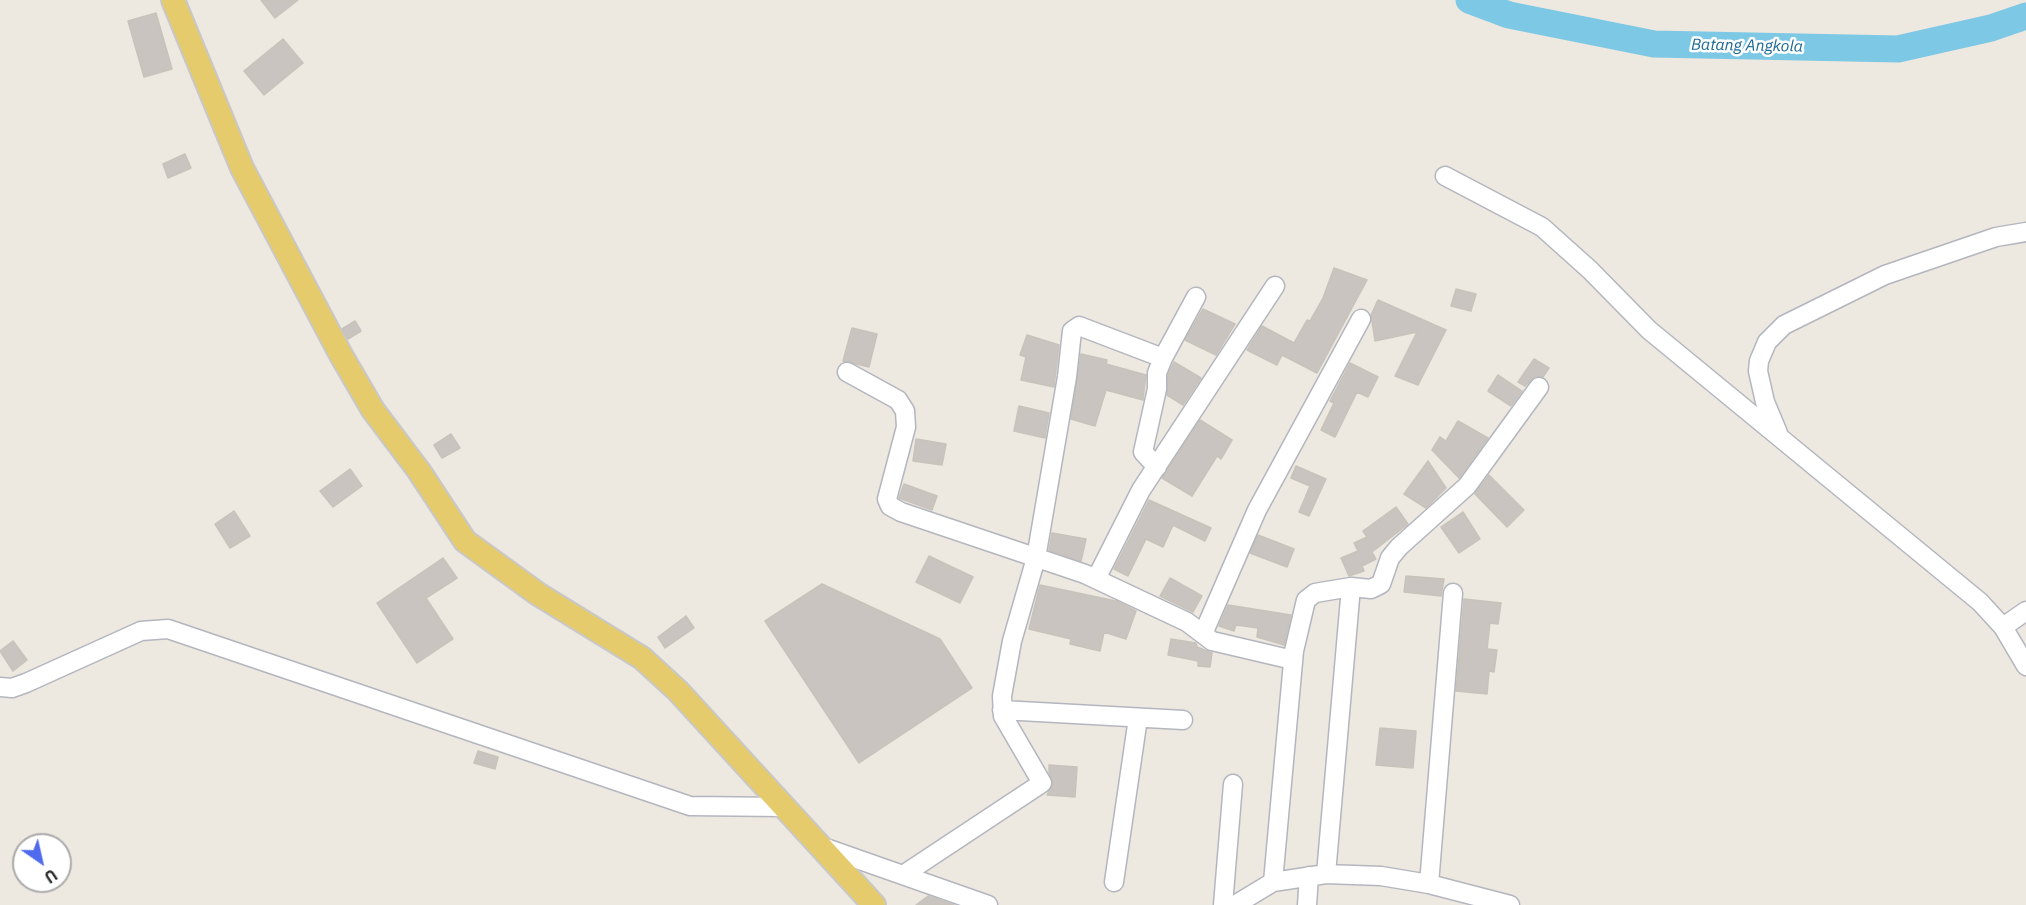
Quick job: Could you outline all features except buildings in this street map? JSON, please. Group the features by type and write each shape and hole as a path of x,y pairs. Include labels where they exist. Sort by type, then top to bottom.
{"main road":[{"path":"173,0 242,168 341,355 374,410 419,471 465,541 538,594 642,658 678,692 874,905"}],"street":[{"path":"1445,176 1542,227 1590,270 1649,330 1968,591 2004,627 2026,666"},
{"path":"1780,437 1765,402 1758,361 1767,342 1784,325 1885,275 1996,237 2026,232"},
{"path":"1096,579 1141,490 1275,286"},
{"path":"1157,467 1143,452 1157,389 1157,373 1196,297"},
{"path":"1203,634 1257,510 1361,319"},
{"path":"903,875 1042,783 1002,710 1012,641 1036,558 1073,329 1080,326 1163,358"},
{"path":"847,372 898,400 905,411 906,427 887,499 890,506 901,512 1096,579 1187,622 1212,641 1293,660"},
{"path":"1273,882 1293,660 1306,600 1315,593 1351,587 1371,589 1383,581 1390,558 1399,547 1467,486 1539,387"},
{"path":"1307,905 1318,875 1351,587"},
{"path":"1429,884 1453,594"},
{"path":"2004,627 2026,611"},
{"path":"0,687 12,688 26,683 141,631 168,629 690,806 783,807"},
{"path":"1002,710 1183,720"},
{"path":"1114,882 1138,717"},
{"path":"1223,905 1233,784"},
{"path":"818,845 988,905"},
{"path":"1235,905 1273,882 1318,875 1381,876 1429,884 1472,900 1510,905"}],"waterway":[{"name":"Batang Angkola","path":"1469,0 1509,15 1654,44 1898,49 1991,28 2026,16"}]}
